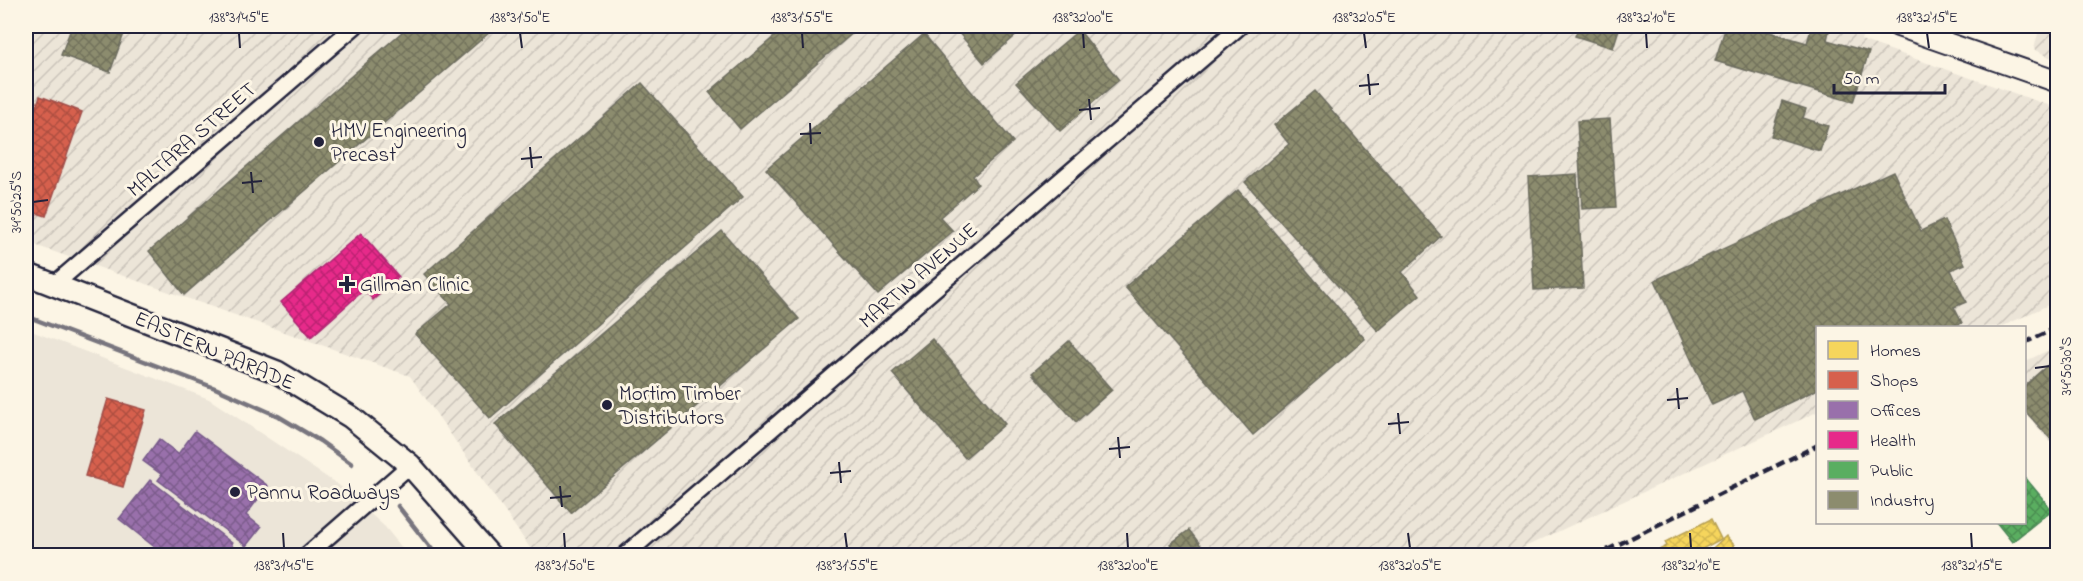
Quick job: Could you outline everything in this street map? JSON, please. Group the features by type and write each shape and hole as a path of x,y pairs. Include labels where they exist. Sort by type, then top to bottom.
{"main road":[{"name":"EASTERN PARADE","path":"26,274 277,372 351,417 410,465 490,555"}],"street":[{"name":"MALTARA STREET","path":"55,284 355,26"},
{"name":"MARTIN AVENUE","path":"624,555 1240,26"},
{"path":"1898,26 2058,82"},
{"path":"306,555 410,465"}],"shaded area":[{"path":"26,26 1866,26 1861,40 2057,108 2057,301 2003,326 1816,326 1816,412 1507,555 535,555 410,376 26,242"},
{"path":"2028,26 2057,26 2057,61 2034,49 2039,30"},
{"path":"26,329 209,399 340,486 385,527 408,555 26,555"},
{"path":"2057,346 2057,451 2026,413 2026,361"}],"building: Homes":[{"path":"1711,519 1721,539 1689,556 1657,556 1655,552 1667,546 1665,542"},
{"path":"1726,536 1734,545 1731,548 1736,554 1704,556"}],"building: Shops":[{"path":"40,96 82,112 46,216 37,213 33,225 26,223 26,136"},
{"path":"108,399 146,410 123,487 85,476"}],"building: Offices":[{"path":"195,431 268,486 246,515 261,527 246,546 158,480 162,475 143,461 159,439 178,454"},
{"path":"150,480 246,556 166,556 119,519"}],"building: Health":[{"name":"Gillman Clinic","path":"361,233 399,277 373,300 364,290 311,337 281,302"}],"building: Public":[{"path":"2026,478 2052,510 2012,542 1998,524 2026,524"}],"building: Industry":[{"path":"72,26 109,26 125,31 110,72 61,55"},
{"name":"HMV Engineering Precast","path":"409,26 485,26 490,32 184,295 149,251"},
{"path":"787,26 861,26 740,129 709,92"},
{"path":"953,26 1027,26 984,63"},
{"path":"1579,26 1620,26 1613,48 1575,36"},
{"path":"1726,26 1749,26 1807,43 1812,26 1829,31 1827,40 1869,52 1853,102 1715,61"},
{"path":"1079,30 1119,80 1060,131 1016,83"},
{"path":"924,34 1013,142 973,176 978,184 940,217 953,231 878,295 766,169"},
{"path":"642,83 743,197 490,418 415,334 451,304 424,274"},
{"path":"1315,91 1441,236 1402,272 1420,295 1378,331 1245,182 1289,144 1274,125"},
{"path":"1782,101 1806,109 1803,118 1828,126 1820,151 1771,136"},
{"path":"1610,119 1616,207 1582,209 1577,121"},
{"path":"1893,171 1921,231 1944,220 1965,264 1951,270 1966,302 1954,307 1962,323 1955,326 1816,326 1816,390 1755,419 1742,391 1712,405 1655,280"},
{"path":"1577,174 1583,288 1534,290 1528,177"},
{"path":"1238,190 1365,339 1253,435 1125,287"},
{"path":"722,231 799,319 571,513 495,424"},
{"path":"932,339 1005,424 965,458 892,373"},
{"path":"1069,341 1112,390 1076,422 1032,373"},
{"path":"2058,356 2058,447 2026,412 2026,384"},
{"path":"1189,530 1209,556 1179,556 1170,544"}],"waterway":[{"path":"26,316 215,388 278,416 320,441 352,464"},
{"path":"398,506 437,556"}],"railway":[{"path":"2026,342 2058,327"},
{"path":"1595,556 1816,446"}],"place":[{"name":"HMV Engineering Precast","path":"319,142"},
{"name":"Gillman Clinic","path":"347,284"},
{"name":"Mortim Timber Distributors","path":"607,405"},
{"name":"Pannu Roadways","path":"235,492"}]}
